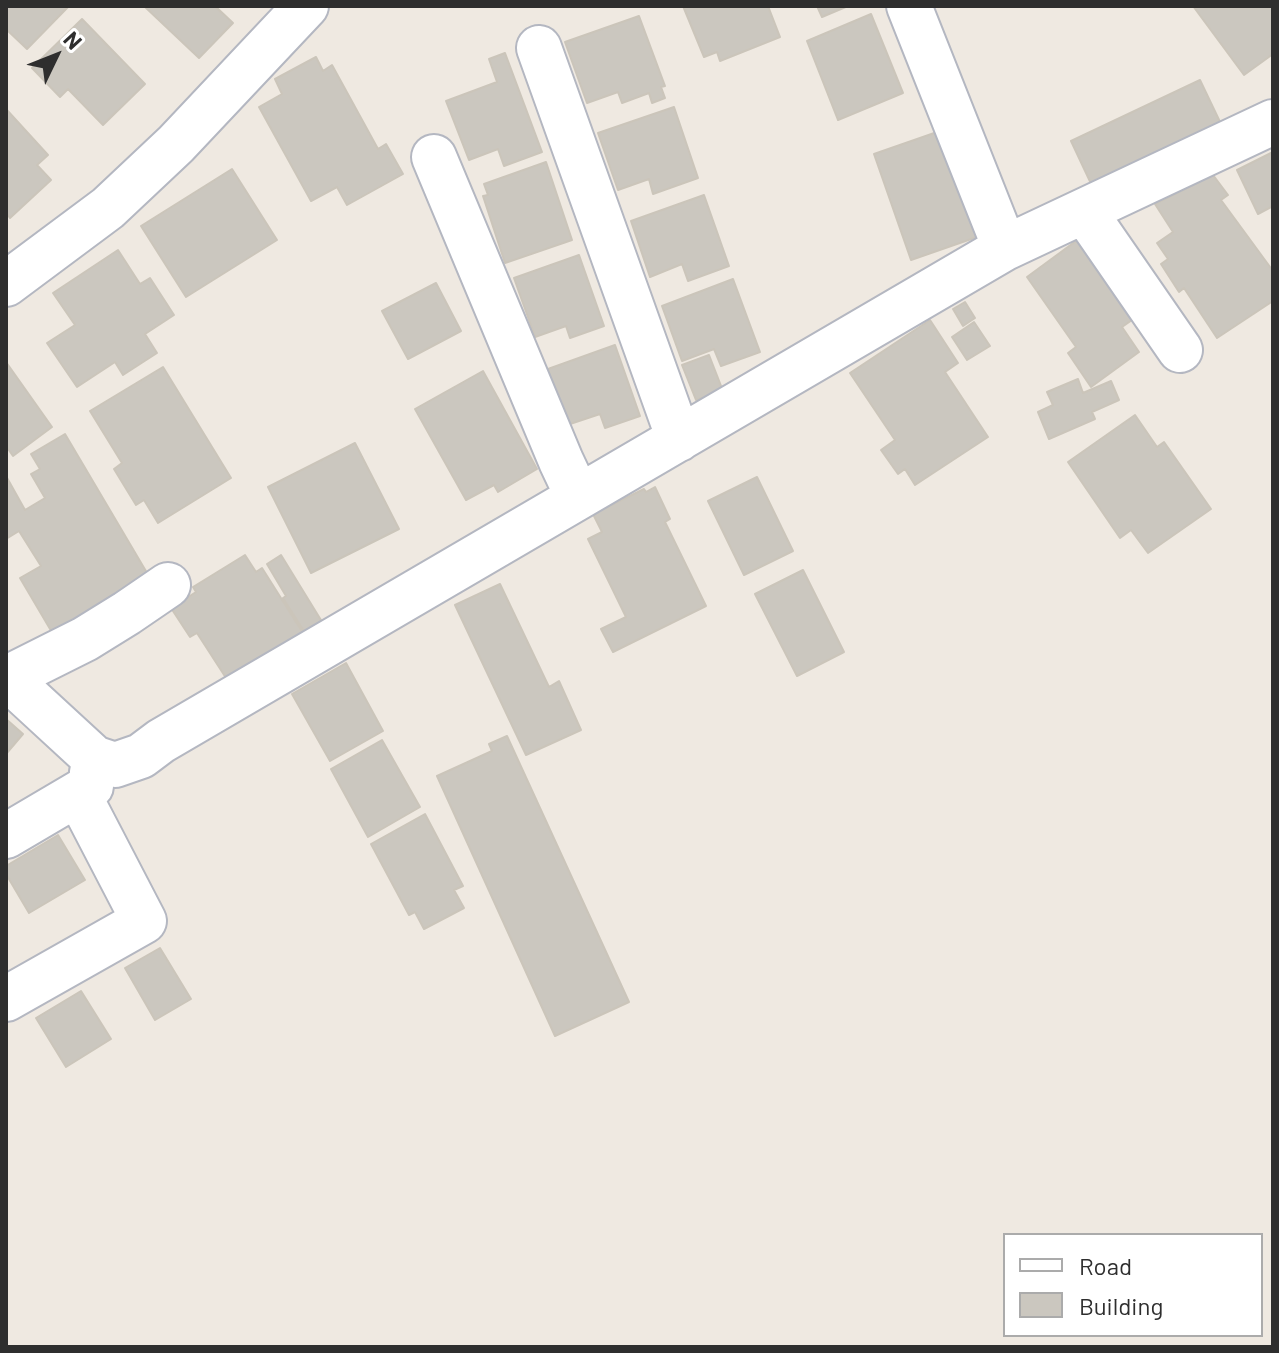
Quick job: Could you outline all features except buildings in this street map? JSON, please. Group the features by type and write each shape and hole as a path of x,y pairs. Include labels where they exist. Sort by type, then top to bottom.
{"street":[{"path":"909,6 1005,248"},
{"path":"6,284 108,208 186,134 294,10"},
{"path":"539,48 679,439"},
{"path":"6,836 86,776 141,756 174,733 1005,248 1273,122"},
{"path":"434,157 578,497"},
{"path":"1084,211 1180,350"},
{"path":"6,999 144,921 86,776 6,677 85,639 168,585"}]}
